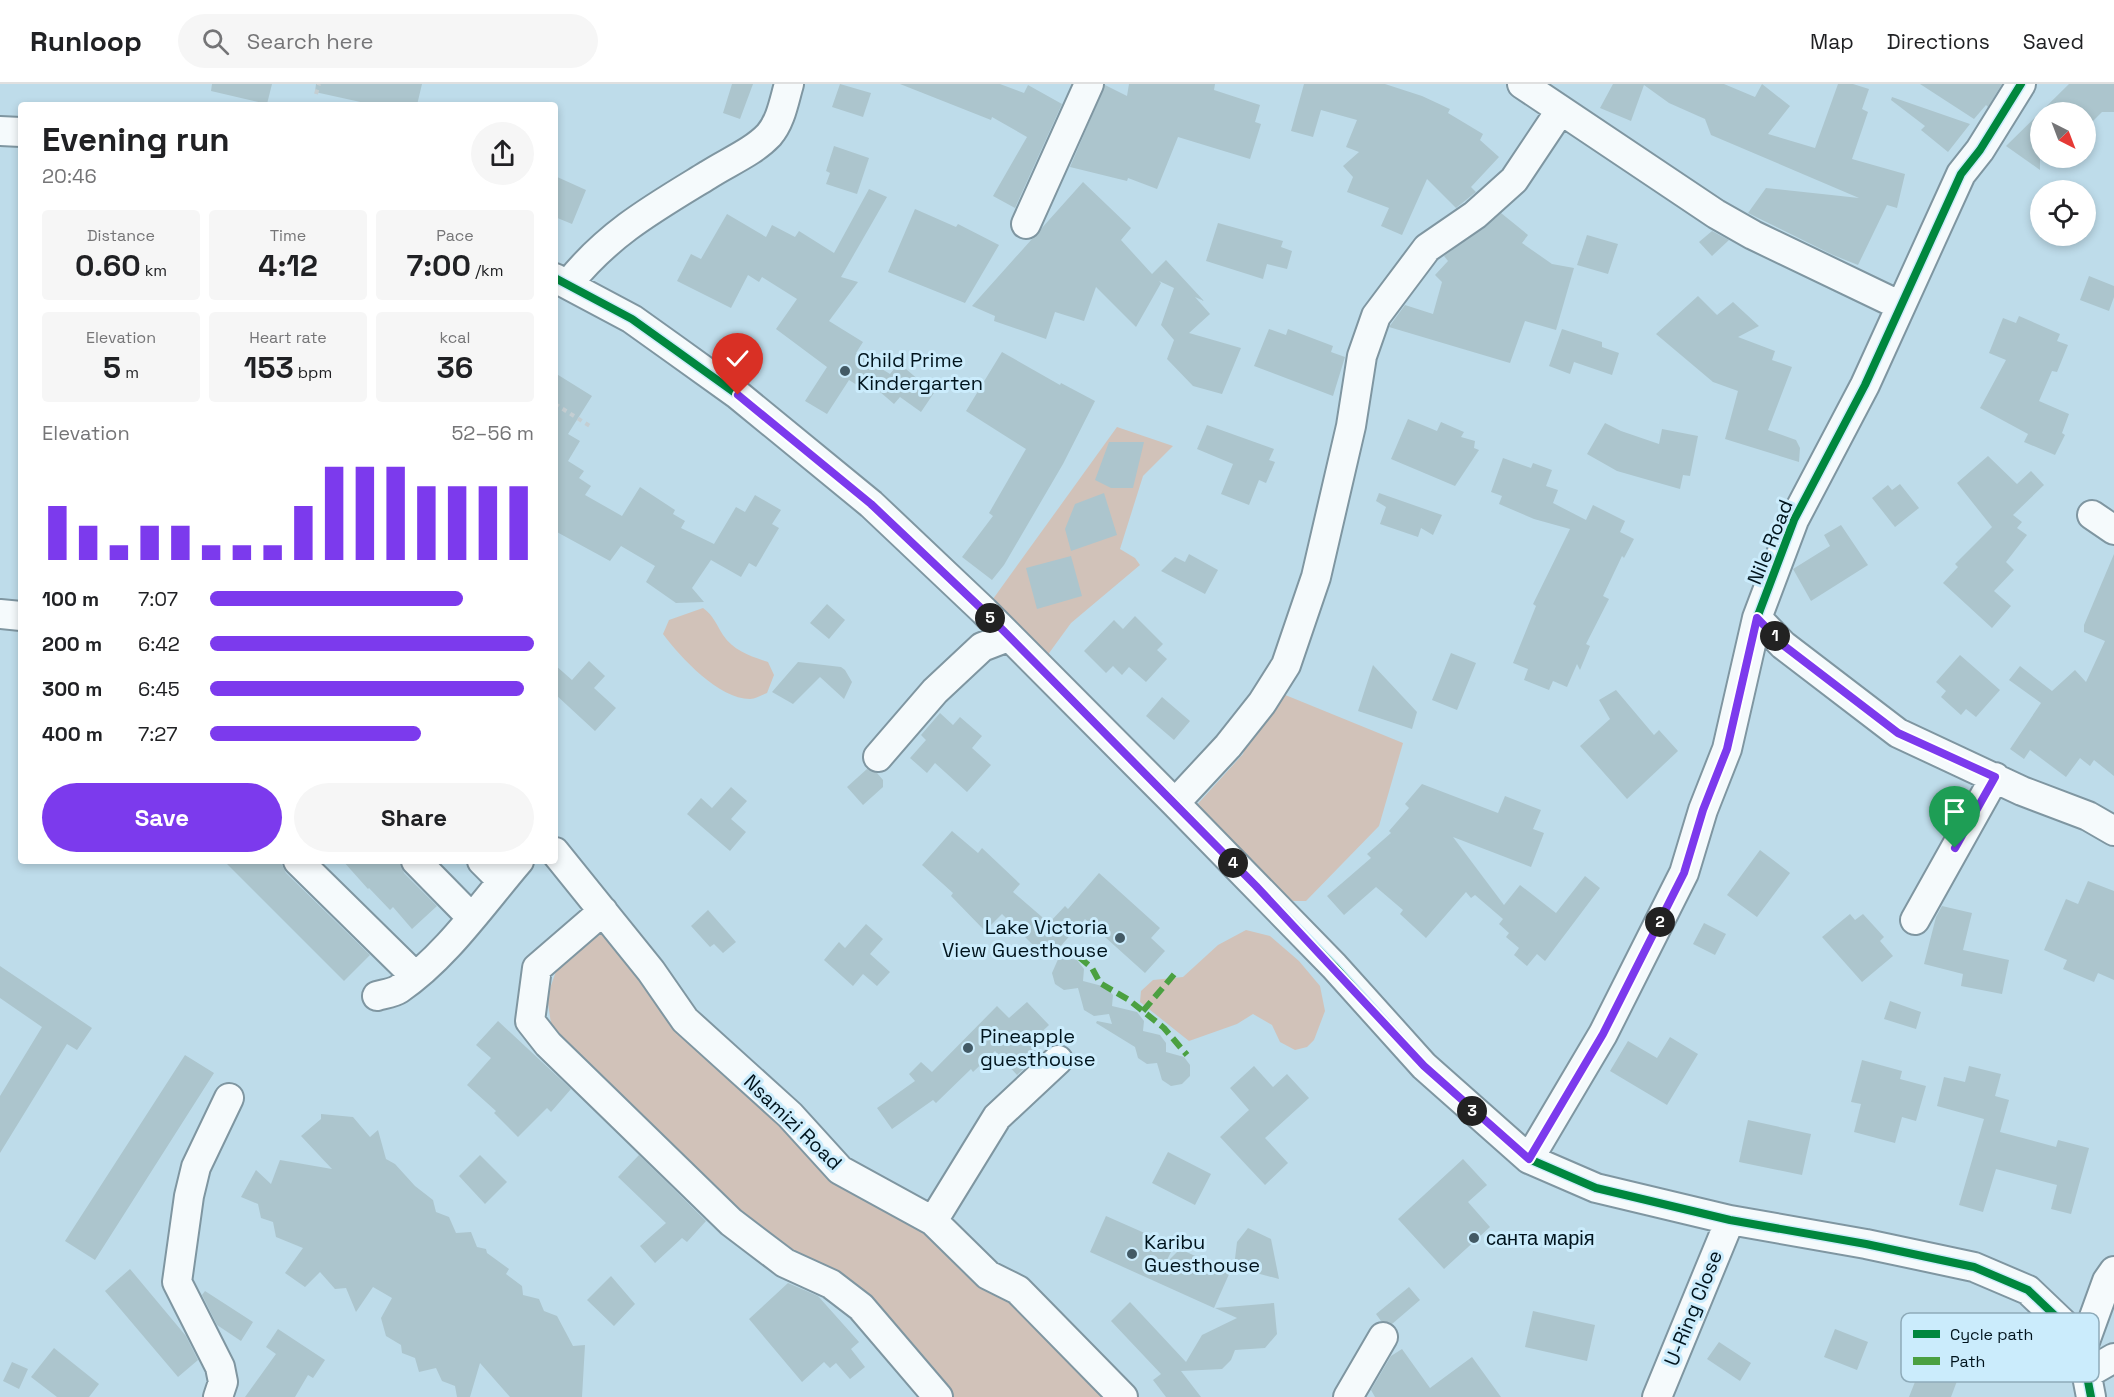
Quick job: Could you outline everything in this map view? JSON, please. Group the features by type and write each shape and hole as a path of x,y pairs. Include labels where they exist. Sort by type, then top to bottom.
{"street":[{"path":"789,84 779,119 769,135 747,152 658,205 612,237 562,281 632,319 738,395 871,504 1175,803 1334,966 1424,1066 1529,1159 1596,1188 1730,1220 1866,1244 1974,1267 2028,1290 2053,1313"},
{"path":"1026,224 1089,84"},
{"path":"1522,84 1716,214 1753,235 1901,306"},
{"name":"Nile Road","path":"1529,1159 1603,1034 1684,873 1703,810 1727,749 1757,618 1794,520 1864,385 1961,174 1980,150 2021,84"},
{"path":"1175,803 1228,746 1262,703 1286,665 1316,577 1351,426 1362,356 1376,316 1426,249 1475,215 1514,180 1560,111"},
{"path":"0,131 18,132"},
{"path":"1757,618 1783,645 1898,733 2022,791 2088,816 2114,831"},
{"path":"878,757 935,691 982,647 1008,637"},
{"path":"1915,920 1995,777"},
{"name":"Nsamizi Road","path":"558,856 651,971 685,1020 790,1115 840,1170 933,1221 988,1275 1018,1290 1123,1397"},
{"path":"301,864 415,976"},
{"path":"419,864 471,917"},
{"path":"377,996 397,991 415,976 453,939 511,871 491,864"},
{"path":"603,911 537,968 530,1022 548,1044 731,1222 785,1263 831,1284 861,1307 938,1397"},
{"path":"933,1221 997,1117 1058,1060"},
{"path":"218,1397 223,1382 220,1367 177,1282 189,1196 196,1167 229,1098"},
{"name":"U-Ring Close","path":"1657,1397 1730,1220"},
{"path":"2099,1318 2107,1281 2114,1271"},
{"path":"1348,1397 1383,1337"},
{"path":"2099,1366 2114,1358"}],"path":[{"path":"316,94 319,84"},
{"path":"558,406 593,428"}],"shaded area":[{"path":"1117,427 1173,446 1143,476 1120,549 1135,558 1140,565 1071,623 1044,660 993,599"},
{"path":"703,608 712,617 727,641 737,649 768,662 774,675 767,693 750,699 726,692 690,665 663,634 669,620"},
{"path":"1261,685 1403,743 1379,826 1306,901 1293,901 1194,808 1243,754"},
{"path":"582,910 675,1016 995,1284 1101,1397 929,1397 830,1281 766,1236 554,1043 547,997 568,937"},
{"path":"1246,930 1270,936 1299,961 1320,986 1325,1011 1314,1040 1307,1047 1295,1050 1280,1042 1272,1025 1253,1014 1237,1024 1189,1041 1140,1002 1141,991 1153,980 1183,977 1218,945"}],"building":[{"path":"212,84 272,84 268,102 211,91"},
{"path":"316,84 422,84 418,102 360,102 315,92"},
{"path":"732,84 753,84 740,119 723,113"},
{"path":"840,84 871,93 863,117 832,107"},
{"path":"900,84 1000,84 1024,93 1028,85 1062,104 1015,208 993,196 1027,137 992,117 991,120"},
{"path":"1129,84 1215,84 1214,90 1260,105 1255,122 1261,124 1250,159 1178,137 1157,189 1128,178 1127,181 1070,167 1105,85 1127,96"},
{"path":"1304,84 1385,84 1422,96 1450,109 1448,113 1483,134 1480,140 1499,157 1471,187 1476,192 1456,208 1427,179 1402,235 1381,226 1389,208 1347,192 1353,177 1343,166 1359,152 1346,147 1357,120 1321,110 1313,137 1291,131"},
{"path":"1613,84 1724,84 1755,97 1762,84 1790,106 1768,134 1815,148 1838,84 1853,84 1869,89 1862,109 1868,112 1852,159 1905,174 1897,208 1887,205 1858,265 1833,255 1748,213 1766,188 1859,198 1711,135 1705,119 1669,103 1644,85 1631,121 1600,108"},
{"path":"1920,84 2002,84 1988,107 1986,105 1974,119"},
{"path":"2069,84 2114,84 2114,112 2102,112 2096,118 2096,102 2051,102"},
{"path":"1892,97 1970,124 1948,152 1921,130 1925,126 1891,100"},
{"path":"2030,123 2030,163 2006,146"},
{"path":"834,146 869,158 857,194 826,184 830,173 826,171"},
{"path":"558,177 586,190 572,224 558,218"},
{"path":"1083,182 1131,228 1121,240 1152,274 1166,260 1204,301 1195,297 1210,314 1189,333 1241,348 1222,394 1193,386 1167,359 1174,340 1161,325 1174,288 1159,281 1161,283 1136,327 1096,287 1084,321 1055,312 1046,339 994,321 995,316 972,306"},
{"path":"869,189 887,197 841,277 858,282 829,321 863,342 856,353 890,374 899,363 920,381 923,377 938,387 921,412 900,397 894,404 865,379 860,387 849,380 827,414 805,401 827,367 776,329 797,299 762,277 759,282 748,275 731,308 677,281 691,254 701,259 727,214 766,237 772,225 795,237 799,231 834,253"},
{"path":"915,209 956,227 958,224 999,245 965,303 888,272"},
{"path":"1501,213 1528,235 1522,243 1552,264 1574,268 1556,330 1525,321 1510,363 1389,327 1405,305 1433,314 1442,282 1435,275 1448,261 1444,256"},
{"path":"1218,223 1283,241 1281,247 1292,251 1287,269 1267,264 1263,279 1206,261"},
{"path":"1712,231 1729,240 1712,256 1699,242"},
{"path":"1587,235 1618,244 1608,274 1577,265"},
{"path":"2089,276 2114,286 2114,297 2109,311 2080,300"},
{"path":"1698,296 1717,315 1733,302 1759,326 1738,337 1775,351 1772,360 1792,367 1768,430 1796,440 1800,448 1799,462 1725,439 1738,391 1713,382 1656,334"},
{"path":"2019,316 2060,334 2057,341 2068,345 2057,372 2052,371 2039,401 2069,414 2062,433 2065,435 2055,455 2024,442 2028,434 1980,408 2006,360 1989,353 2003,318 2016,323"},
{"path":"1269,329 1286,335 1288,329 1333,346 1331,352 1345,357 1333,396 1254,366"},
{"path":"1562,329 1602,342 1602,347 1619,353 1612,375 1574,362 1570,374 1549,366"},
{"path":"1002,352 1060,385 1061,383 1095,401 1063,464 1004,565 992,580 962,557 993,516 989,513 1026,449 966,411"},
{"path":"558,375 592,396 568,434 580,441 568,461 584,471 579,478 591,486 585,495 622,516 640,487 675,510 673,514 685,521 681,528 714,544 736,507 745,512 755,495 781,510 772,524 779,528 756,567 749,563 741,577 711,560 692,588 704,602 676,603 646,582 655,566 621,546 610,561 558,533"},
{"path":"1408,419 1437,431 1441,422 1464,432 1461,437 1475,441 1474,448 1479,450 1455,486 1391,459"},
{"path":"1605,423 1659,444 1662,429 1698,436 1690,476 1683,475 1680,489 1617,471 1587,454"},
{"path":"1207,425 1274,449 1269,460 1275,462 1266,483 1259,480 1249,505 1221,494 1233,464 1197,449"},
{"path":"1109,442 1144,442 1133,488 1111,488 1095,480"},
{"path":"1988,456 2017,484 2031,471 2044,485 2013,515 2022,522 2017,528 2027,535 2006,562 2014,570 1994,591 2011,606 1992,628 1943,583 1958,567 1955,564 1992,527 1957,483"},
{"path":"1503,458 1531,468 1533,463 1552,470 1546,486 1558,490 1553,503 1586,520 1593,505 1625,521 1620,532 1634,539 1624,558 1622,556 1603,596 1609,599 1586,644 1590,646 1580,670 1577,664 1567,687 1553,681 1549,690 1524,680 1528,669 1513,663 1536,606 1533,604 1570,529 1534,519 1499,504 1502,496 1491,492"},
{"path":"1900,484 1919,508 1895,527 1872,498 1888,485 1892,490"},
{"path":"1104,493 1117,535 1071,551 1065,529 1075,504"},
{"path":"1379,493 1442,515 1433,535 1421,528 1418,537 1380,524 1386,507 1376,501"},
{"path":"1841,525 1868,565 1811,601 1793,569 1830,546 1824,535"},
{"path":"1189,554 1218,570 1205,594 1161,571 1175,557 1185,562"},
{"path":"2114,554 2114,776 2094,760 2090,766 2080,758 2066,777 2030,750 2024,759 2010,749 2041,703 2009,680 2020,666 2052,691 2075,670 2086,682 2105,641 2084,632 2084,625"},
{"path":"1071,556 1082,596 1037,609 1026,568"},
{"path":"827,604 845,620 829,639 810,623"},
{"path":"1135,616 1163,644 1157,650 1167,659 1146,682 1129,667 1122,675 1113,666 1106,673 1084,651 1114,620 1123,629"},
{"path":"1451,653 1476,663 1457,710 1432,700"},
{"path":"1960,655 2000,690 1976,717 1966,709 1961,715 1941,697 1946,691 1936,682"},
{"path":"589,661 605,676 594,688 616,708 595,731 558,697 558,668 572,680"},
{"path":"798,662 841,667 845,670 852,682 844,699 820,677 793,704 772,692"},
{"path":"1373,665 1417,712 1412,729 1358,711"},
{"path":"1616,690 1654,735 1659,730 1678,751 1627,799 1580,746 1610,719 1599,700"},
{"path":"1162,697 1190,721 1174,740 1146,716"},
{"path":"940,713 953,725 960,717 982,736 972,748 991,765 967,792 935,763 927,773 910,758 926,740 921,735"},
{"path":"867,769 877,773 883,780 883,787 863,805 847,787"},
{"path":"1422,784 1498,813 1505,796 1541,810 1533,829 1544,833 1531,867 1453,837 1504,905 1520,885 1556,913 1585,876 1600,888 1545,961 1537,954 1527,966 1514,955 1519,948 1506,937 1509,933 1499,924 1503,919 1475,895 1471,898 1466,892 1426,938 1400,914 1403,910 1376,887 1344,915 1327,896 1371,858 1367,854 1391,833 1389,831 1409,808 1405,804"},
{"path":"731,787 747,801 731,819 746,832 730,851 687,814 701,798 712,808"},
{"path":"952,831 978,853 982,848 1020,884 1013,892 1049,923 1065,906 1068,909 1099,873 1160,928 1151,938 1165,951 1145,973 1085,919 1048,960 1002,914 985,931 951,896 953,893 922,865"},
{"path":"1760,850 1790,873 1757,917 1727,895"},
{"path":"227,864 282,864 286,873 370,955 344,981"},
{"path":"346,864 401,864 404,873 437,906 412,929 393,907 390,910"},
{"path":"2088,881 2114,891 2114,980 2098,973 2094,982 2063,969 2067,960 2044,950 2066,899 2078,904"},
{"path":"1942,906 1972,913 1963,950 2009,960 2002,994 1961,986 1963,974 1924,964 1936,917"},
{"path":"708,910 736,942 723,953 714,944 710,947 691,926"},
{"path":"1850,914 1855,920 1863,914 1884,937 1880,941 1893,956 1862,982 1822,937"},
{"path":"1704,923 1726,934 1715,955 1693,944"},
{"path":"866,924 883,939 870,954 890,972 877,986 863,974 853,986 824,960 839,942 845,948"},
{"path":"1059,957 1077,960 1084,969 1083,981 1106,987 1113,995 1112,1006 1137,1012 1144,1021 1143,1031 1160,1035 1166,1043 1166,1052 1184,1057 1190,1065 1190,1076 1182,1084 1171,1086 1162,1080 1157,1063 1147,1064 1138,1058 1135,1047 1096,1023 1097,1021 1112,1024 1109,1014 1094,1016 1084,1010 1078,988 1064,990 1055,984 1052,973"},
{"path":"0,966 92,1028 77,1050 67,1044 0,1153 0,1096 42,1027 0,998"},
{"path":"1890,1001 1921,1012 1916,1029 1884,1019"},
{"path":"1027,1002 1049,1025 1031,1042 1041,1053 1017,1075 995,1051 973,1072 971,1069 936,1103 933,1100 892,1129 877,1108 915,1081 909,1074 921,1062 932,1072 997,1006 1009,1018"},
{"path":"498,1021 571,1089 551,1112 547,1108 518,1137 494,1113 496,1111 467,1085 491,1058 476,1045"},
{"path":"1670,1037 1698,1054 1667,1105 1610,1071 1628,1041 1657,1058"},
{"path":"185,1055 214,1073 95,1260 65,1241"},
{"path":"1862,1060 1902,1071 1900,1079 1926,1086 1916,1121 1902,1117 1895,1143 1854,1132 1861,1104 1851,1102"},
{"path":"1254,1066 1273,1087 1287,1074 1309,1098 1265,1138 1288,1163 1265,1185 1220,1137 1249,1110 1230,1088"},
{"path":"1969,1066 2001,1074 1995,1096 2009,1100 2000,1132 2056,1147 2058,1140 2089,1148 2071,1214 2051,1209 2057,1185 1996,1169 1983,1212 1959,1205 1984,1119 1937,1106 1944,1077 1965,1082"},
{"path":"321,1114 353,1117 370,1137 378,1130 386,1159 395,1164 415,1186 433,1200 436,1212 449,1217 456,1233 471,1232 477,1247 486,1249 487,1253 509,1269 506,1274 522,1286 523,1295 539,1299 544,1311 557,1316 573,1346 585,1345 582,1397 510,1397 480,1363 470,1397 457,1397 455,1386 442,1381 436,1368 419,1372 415,1358 402,1353 401,1345 386,1336 381,1318 392,1298 373,1287 356,1312 346,1288 335,1289 320,1272 305,1287 285,1273 303,1248 276,1237 273,1222 261,1218 258,1204 241,1197 256,1170 271,1184 280,1160 332,1169 301,1136 321,1119"},
{"path":"1748,1120 1811,1134 1802,1175 1739,1162"},
{"path":"1168,1152 1211,1174 1195,1205 1152,1183"},
{"path":"480,1155 507,1182 485,1204 459,1176"},
{"path":"639,1155 706,1221 687,1242 682,1238 655,1263 640,1246 666,1223 618,1177"},
{"path":"1463,1159 1487,1185 1468,1202 1490,1227 1444,1269 1398,1219"},
{"path":"1106,1216 1174,1246 1165,1264 1180,1249 1230,1272 1214,1308 1090,1252"},
{"path":"1248,1228 1271,1239 1279,1279 1234,1267 1237,1242"},
{"path":"130,1269 186,1336 198,1360 178,1377 105,1291"},
{"path":"611,1276 635,1304 614,1326 587,1300"},
{"path":"788,1283 818,1296 859,1342 851,1349 865,1367 850,1379 836,1363 830,1368 824,1362 802,1382 749,1319"},
{"path":"1409,1287 1420,1300 1392,1324 1381,1321 1376,1314"},
{"path":"205,1291 253,1322 241,1341 217,1325 202,1295"},
{"path":"1130,1302 1186,1362 1202,1335 1237,1318 1215,1308 1274,1303 1277,1334 1265,1348 1235,1350 1231,1360 1222,1369 1181,1371 1201,1397 1166,1397 1153,1380 1161,1374 1111,1321"},
{"path":"1533,1311 1595,1325 1587,1361 1525,1347"},
{"path":"278,1329 325,1360 313,1378 308,1375 295,1397 245,1397 276,1354 266,1347"},
{"path":"1835,1329 1868,1342 1857,1370 1824,1357"},
{"path":"1719,1342 1751,1363 1740,1381 1707,1359"},
{"path":"54,1348 99,1384 89,1397 57,1397 31,1377"},
{"path":"1402,1349 1430,1388 1472,1357 1501,1397 1375,1397 1371,1390 1391,1356"},
{"path":"12,1362 28,1369 19,1389 3,1381"},
{"path":"1915,1382 1957,1382 1951,1397 1909,1397"}],"marked path":[{"path":"1079,957 1092,968 1100,983 1129,1000 1164,1028 1187,1055"},
{"path":"1143,1011 1177,971"}],"cycle path":[{"path":"1529,1159 1603,1034 1684,873 1703,810 1727,749 1757,618 1794,520 1865,385 1961,174 1980,150 2021,84"},
{"path":"558,280 632,319 674,349 738,395 871,504 984,611 1175,803 1334,966 1424,1066 1529,1159 1596,1188 1730,1220 1866,1244 1974,1267 2028,1290 2052,1313"},
{"path":"2088,1382 2091,1397"}],"place":[{"name":"Child Prime Kindergarten","path":"845,371"},
{"name":"Lake Victoria View Guesthouse","path":"1120,938"},
{"name":"Pineapple guesthouse","path":"968,1048"},
{"name":"санта марія","path":"1474,1238"},
{"name":"Karibu Guesthouse","path":"1132,1254"}],"route":[{"path":"738,395 871,504 984,611 1334,966 1424,1066 1529,1159 1603,1034 1684,873 1703,810 1727,749 1757,618 1783,645 1898,733 1995,777 1955,848"}]}
